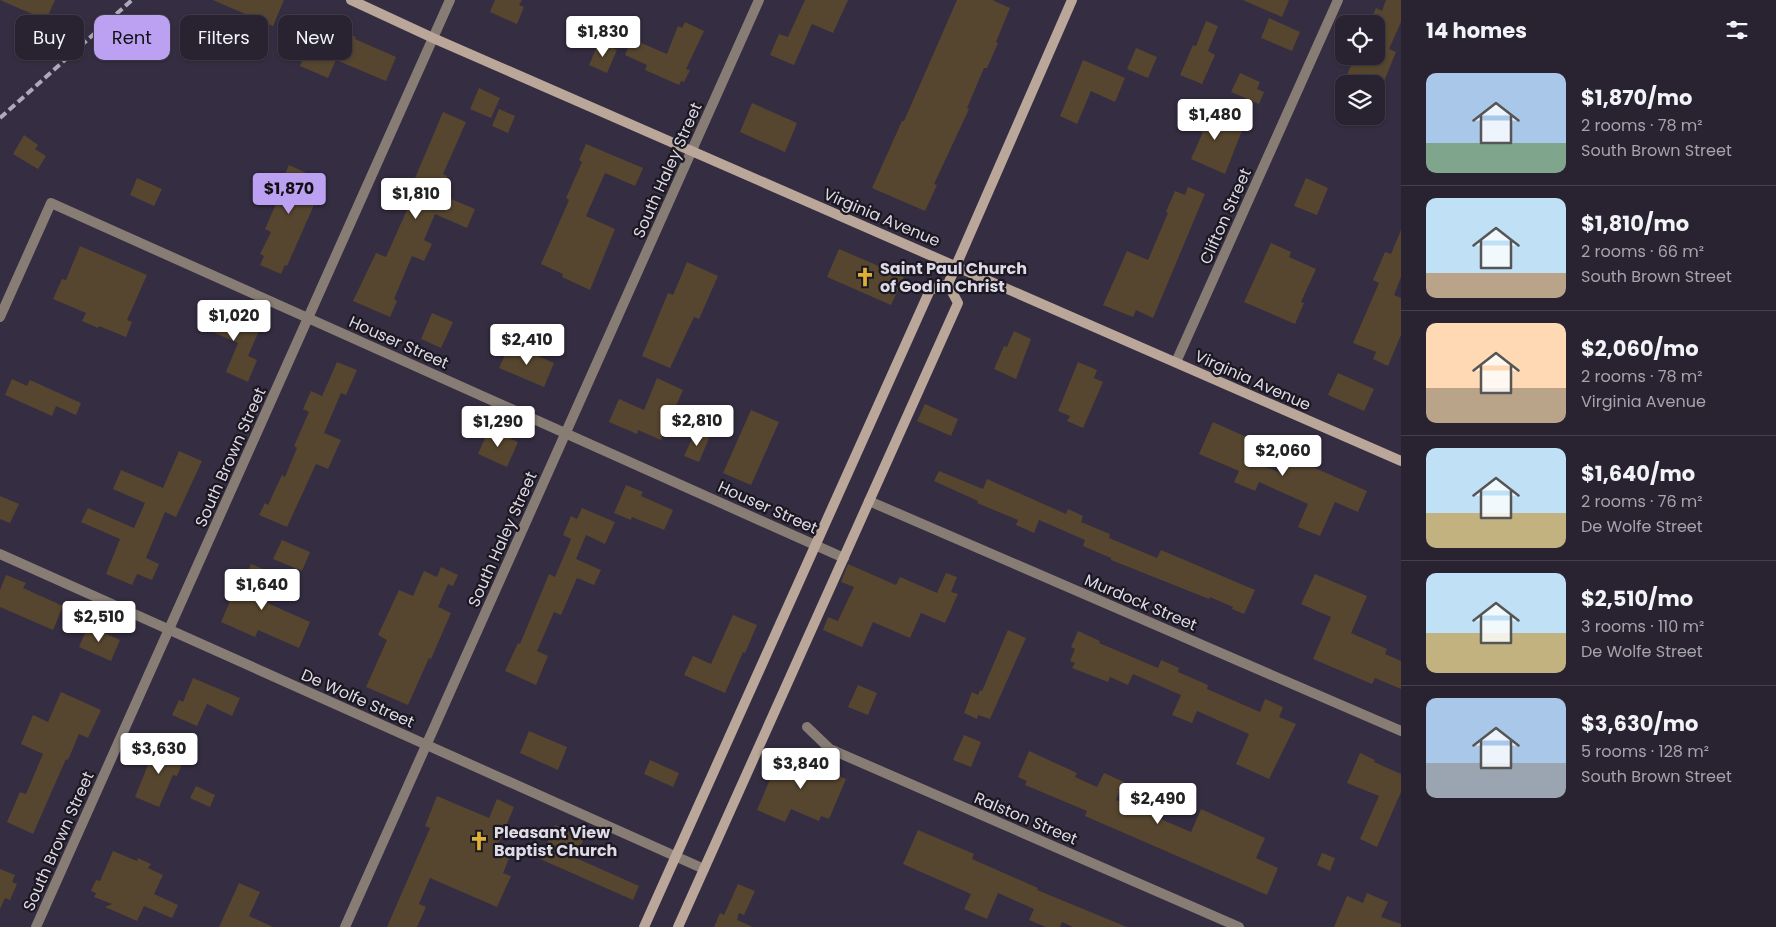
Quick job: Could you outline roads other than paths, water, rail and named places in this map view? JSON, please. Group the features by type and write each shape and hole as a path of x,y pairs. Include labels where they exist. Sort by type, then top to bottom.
{"street":[{"name":"Virginia Avenue","path":"351,0 433,38 1401,460"},
{"name":"South Brown Street","path":"36,927 450,0"},
{"name":"South Haley Street","path":"345,927 760,0"},
{"path":"644,927 930,290 948,284 1072,0"},
{"name":"Clifton Street","path":"1176,362 1338,0"},
{"name":"Houser Street","path":"0,317 51,203 844,558"},
{"path":"678,927 958,303 948,284"},
{"name":"Murdock Street","path":"869,502 1401,731"},
{"name":"De Wolfe Street","path":"0,554 704,869"},
{"name":"Ralston Street","path":"807,727 830,750 1239,927"}],"railway":[{"path":"0,118 132,0"}],"place":[{"name":"Saint Paul Church of God in Christ","path":"865,277"},
{"name":"Pleasant View Baptist Church","path":"479,841"}]}
